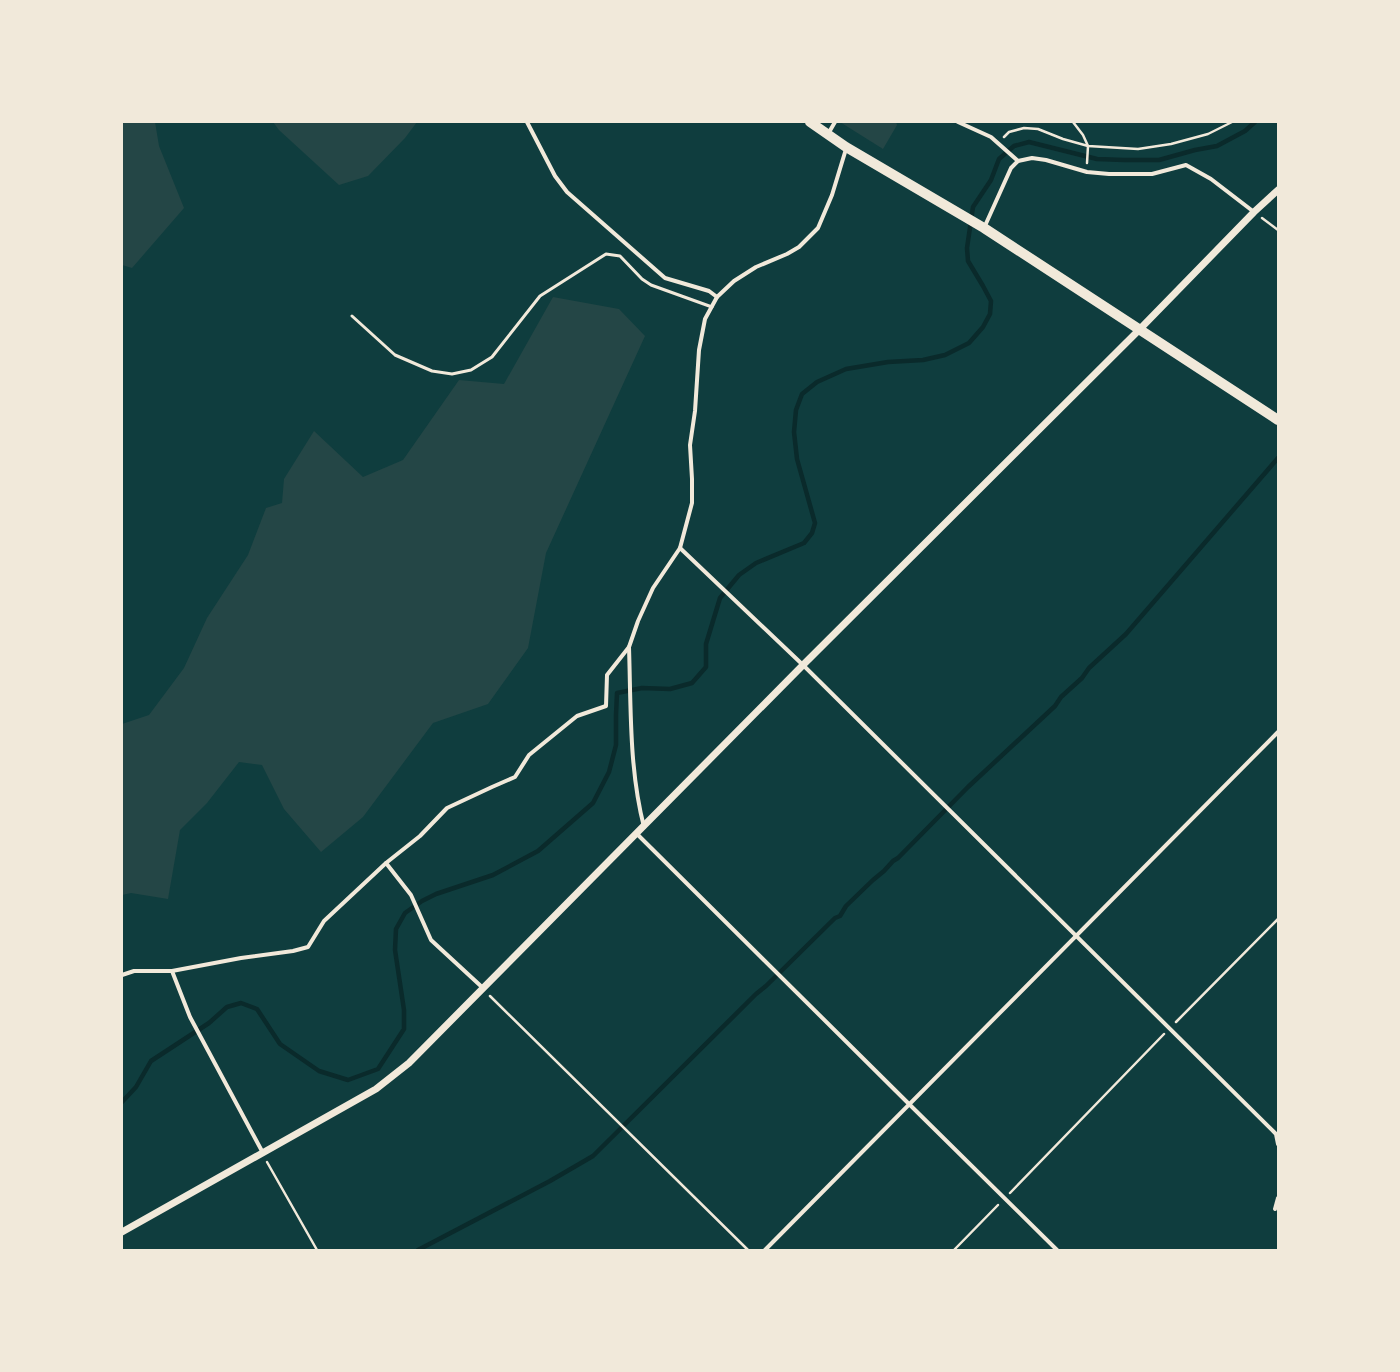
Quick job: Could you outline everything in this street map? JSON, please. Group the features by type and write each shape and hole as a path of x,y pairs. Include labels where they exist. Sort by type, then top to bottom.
{"main road":[{"path":"810,122 846,147 984,228 1278,420"}],"street":[{"path":"527,122 555,176 567,192 665,278 709,291 717,298"},
{"path":"827,134 835,122"},
{"path":"958,122 991,137 1018,161"},
{"path":"122,975 134,970 172,971 241,958 293,951 308,947 324,922 386,863 420,836 447,808 515,777 529,755 577,716 606,706 607,675 629,647 653,588 680,548 692,503 690,445 695,411 699,350 705,319 717,298 734,281 756,266 787,254 799,247 818,228 832,195 846,147"},
{"path":"984,228 1011,168 1018,161 1032,158 1046,160 1087,172 1109,174 1152,174 1186,165 1211,179 1254,212"},
{"path":"122,1232 376,1089 409,1063 803,665 1139,330 1254,212 1278,190"},
{"path":"680,548 803,665 1276,1134 1278,1144"},
{"path":"629,647 634,764 638,806 644,827"},
{"path":"765,1250 1278,732"},
{"path":"637,834 1057,1250"},
{"path":"386,863 411,895 431,940 483,988"},
{"path":"172,971 190,1017 262,1153"},
{"path":"1276,1209 1278,1198"}],"lane":[{"path":"352,316 395,355 432,371 452,374 471,370 492,357 540,296 606,254 620,256 642,279 651,285 712,307"}],"path":[{"path":"1073,122 1083,135 1088,146 1087,172"},
{"path":"999,144 1009,132 1024,128 1038,130 1088,146 1138,148 1171,144 1208,134 1232,122"},
{"path":"1254,212 1278,230"},
{"path":"954,1250 1169,1029 1278,920"},
{"path":"483,988 748,1250"},
{"path":"262,1153 318,1250"}],"shaded area":[{"path":"122,122 155,122 159,146 184,208 132,268 122,265"},
{"path":"273,122 417,122 405,138 368,176 339,185 279,130"},
{"path":"840,122 896,122 897,125 883,149"},
{"path":"553,297 619,309 645,336 546,553 528,648 488,704 433,723 363,817 321,852 284,809 262,765 239,762 207,803 180,830 168,899 131,893 122,895 122,724 149,715 184,668 207,618 248,555 266,508 282,503 284,479 314,431 363,477 403,460 459,380 504,384"}],"waterway":[{"path":"122,1102 136,1087 151,1061 209,1023 227,1007 241,1003 257,1009 280,1044 319,1071 348,1080 378,1069 404,1029 404,1010 395,950 396,929 405,913 422,901 436,894 493,875 538,851 593,803 609,772 616,745 617,693 642,688 670,689 692,683 706,667 706,644 720,598 739,575 756,563 804,543 812,533 815,523 797,459 794,432 796,410 802,394 817,382 846,369 888,362 923,360 945,355 969,343 983,327 990,314 991,301 968,261 967,248 973,207 991,180 999,159 1014,146 1029,142 1097,159 1159,160 1195,150 1217,146 1245,131 1255,122"},
{"path":"418,1250 550,1181 593,1156 756,994 835,918 840,916 846,906 898,858 968,787 1055,706 1061,697 1082,678 1089,668 1126,634 1278,458"}]}
